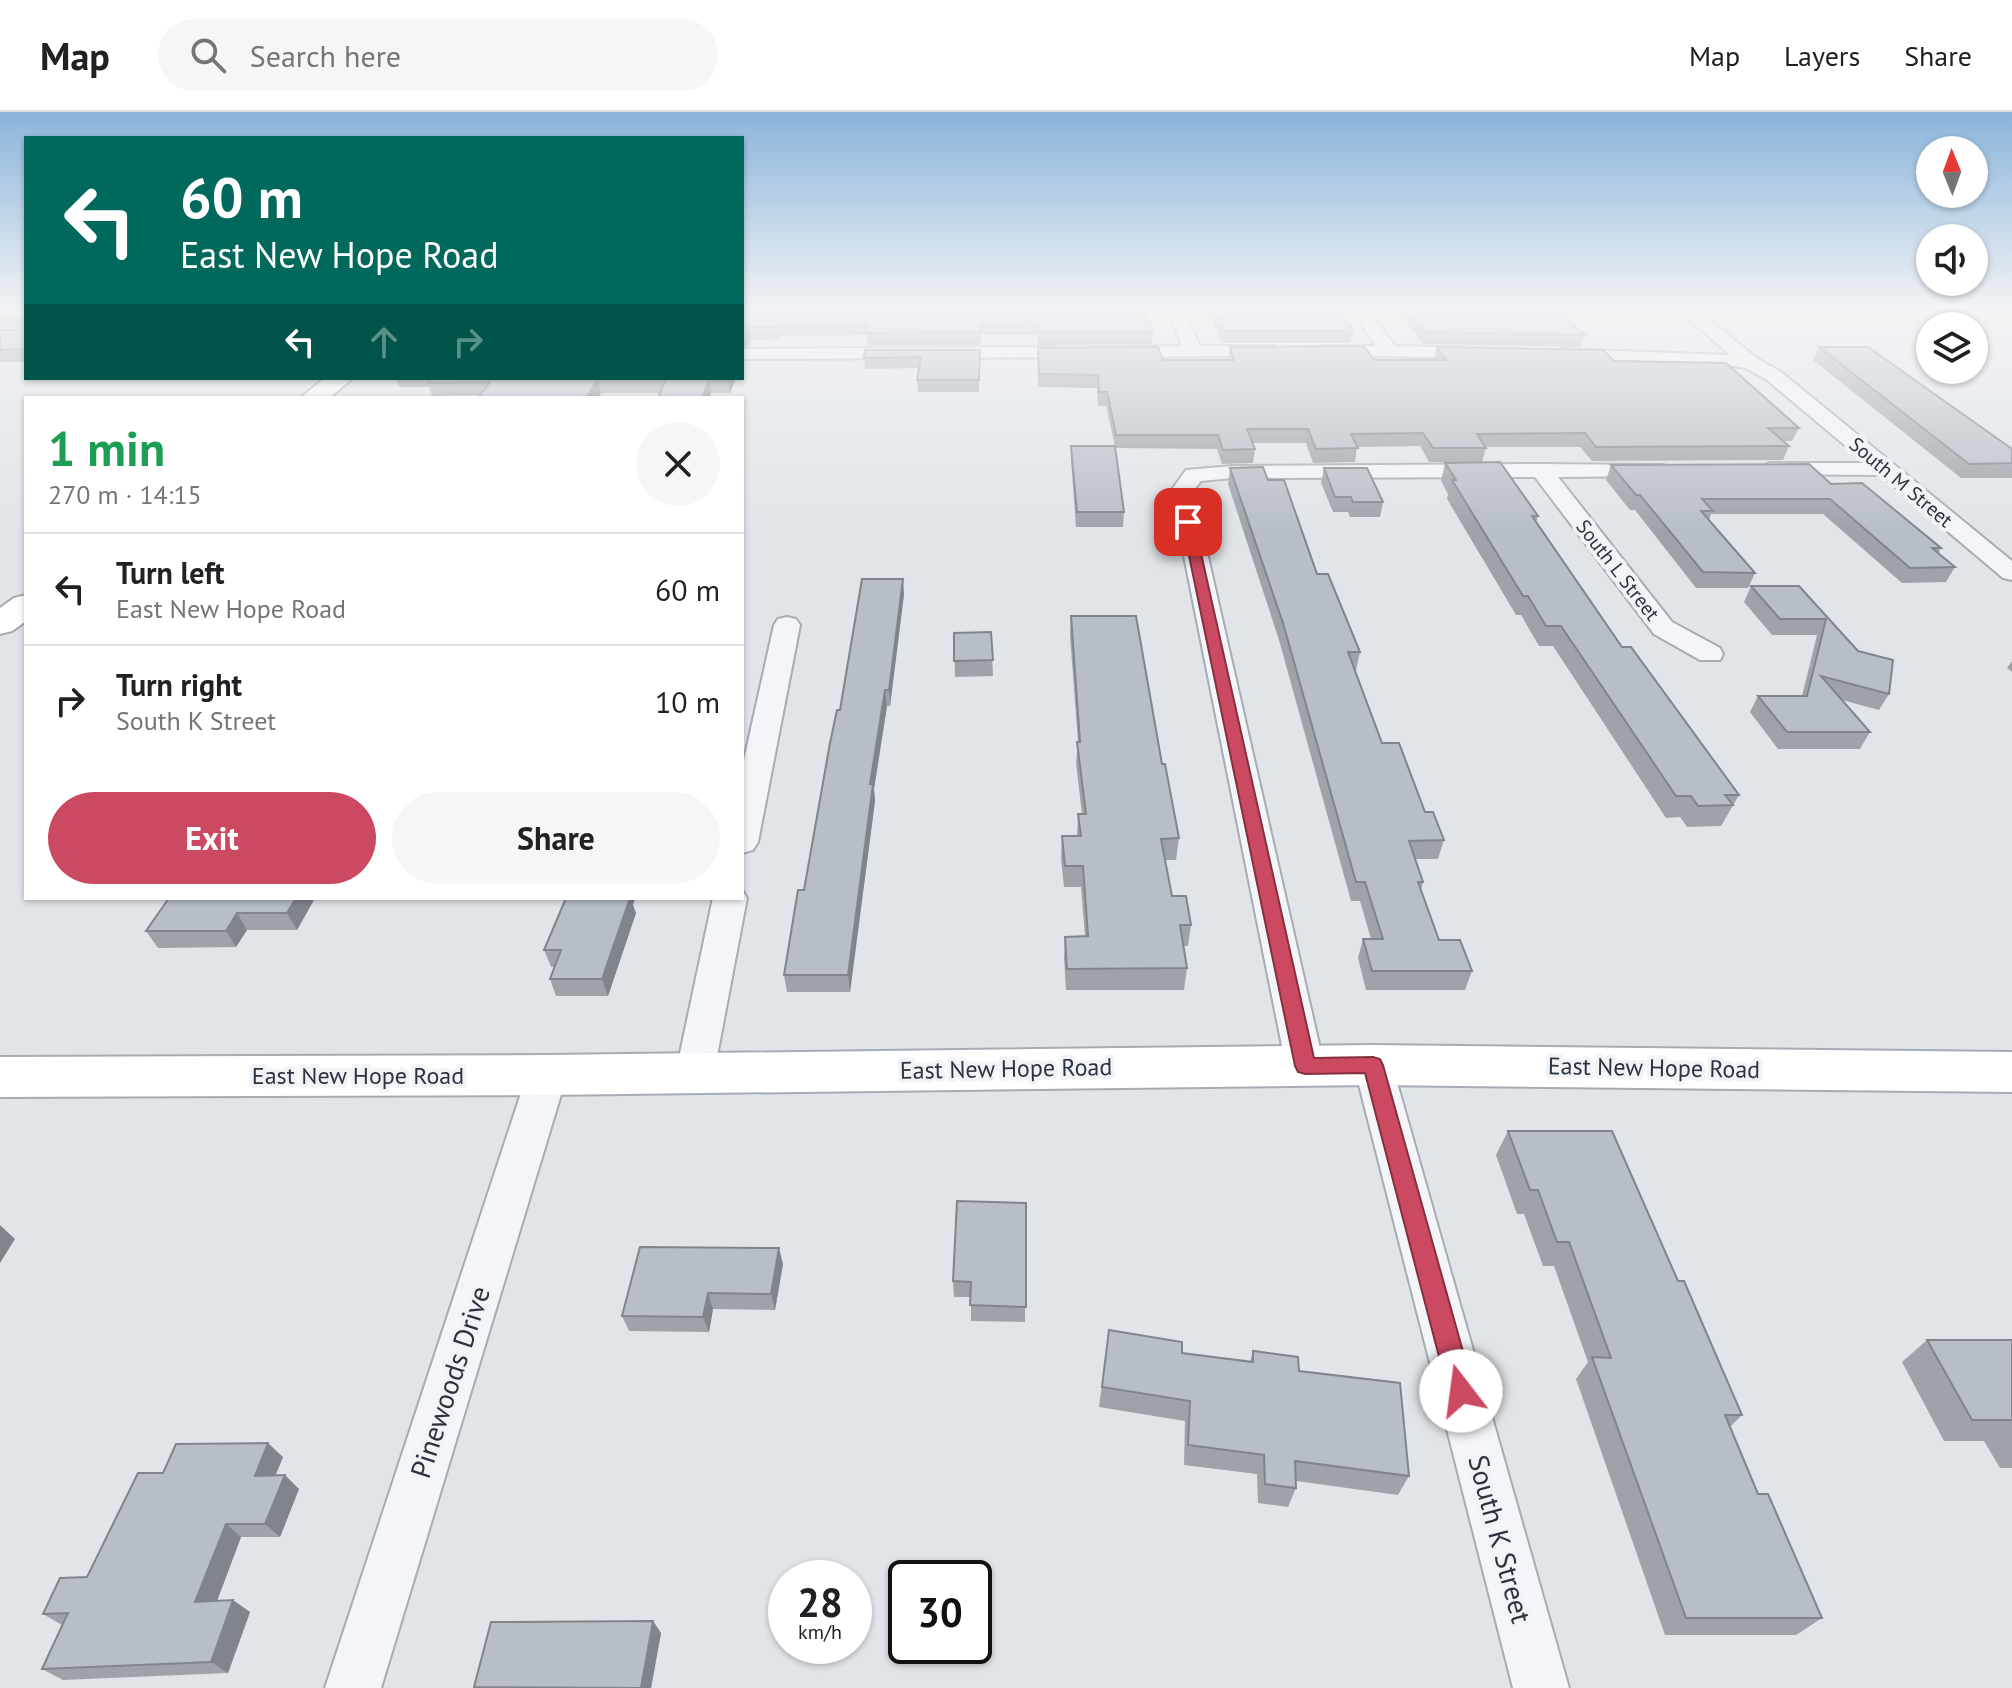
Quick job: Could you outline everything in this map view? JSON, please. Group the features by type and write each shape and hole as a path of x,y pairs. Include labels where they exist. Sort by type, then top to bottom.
{"street":[{"name":"South M Street","path":"1784,385 2012,573"},
{"path":"1744,469 1885,469"},
{"name":"South L Street","path":"1541,470 1663,628 1710,654"},
{"path":"1305,1066 1182,491 1194,475 1233,472 1682,470"},
{"path":"0,624 24,606"},
{"path":"744,832 787,625"},
{"path":"695,1072 730,900"},
{"name":"East New Hope Road","path":"0,1077 547,1075 1373,1065 2012,1072"},
{"name":"South K Street","path":"1373,1065 1541,1688"},
{"name":"Pinewoods Drive","path":"353,1688 547,1075"}],"building":[{"path":"488,385 594,385 587,396 480,396"},
{"path":"664,385 707,385 703,396 659,396"},
{"path":"1099,385 1750,385 1799,428 1768,428 1789,446 1596,447 1585,433 1477,434 1486,448 1433,448 1423,433 1351,434 1358,448 1316,449 1308,429 1247,429 1255,449 1223,450 1218,435 1116,435 1107,392 1099,392"},
{"path":"1867,385 1921,385 2012,449 2012,463 1969,464"},
{"path":"1071,446 1115,446 1124,512 1077,512"},
{"path":"1500,462 1538,516 1532,516 1622,647 1631,647 1739,795 1725,795 1733,805 1698,806 1691,796 1676,796 1561,626 1546,626 1528,596 1523,596 1452,480 1456,480 1445,463"},
{"path":"1809,464 1831,484 1862,483 1941,548 1932,548 1955,567 1910,568 1830,499 1702,499 1713,511 1701,511 1755,573 1703,572 1640,495 1636,495 1611,465"},
{"path":"1263,467 1268,480 1284,480 1317,574 1328,574 1360,652 1348,652 1382,743 1399,743 1425,812 1433,812 1444,840 1409,841 1423,882 1418,882 1439,940 1460,940 1472,971 1372,971 1363,939 1383,939 1365,882 1356,882 1283,623 1230,468"},
{"path":"1324,468 1367,468 1383,502 1353,502 1351,497 1335,497"},
{"path":"862,579 903,579 889,690 885,690 870,784 873,784 848,975 784,975 798,890 804,890 830,743 837,710 840,710"},
{"path":"1751,586 1799,586 1858,651 1893,660 1889,694 1821,676 1870,732 1787,732 1758,696 1807,696 1826,619 1780,619"},
{"path":"1071,616 1136,616 1162,764 1165,764 1179,838 1161,839 1172,896 1186,896 1191,925 1180,925 1187,968 1067,969 1065,937 1088,936 1083,866 1065,866 1062,836 1081,836 1078,814 1086,814 1077,742 1080,742"},
{"path":"991,632 993,660 954,661 954,633"},
{"path":"168,900 295,900 287,913 237,913 226,931 146,931"},
{"path":"565,900 629,900 602,979 550,979 561,950 544,950"},
{"path":"1508,1131 1612,1131 1678,1281 1684,1281 1742,1415 1725,1415 1758,1494 1768,1494 1822,1618 1686,1618 1592,1357 1611,1358 1569,1242 1557,1242 1538,1190 1530,1190"},
{"path":"957,1201 1026,1203 1026,1307 970,1305 971,1282 953,1281"},
{"path":"640,1247 779,1248 771,1294 708,1293 703,1317 622,1316"},
{"path":"1109,1330 1182,1342 1182,1353 1253,1362 1253,1351 1298,1357 1299,1371 1400,1383 1409,1476 1295,1461 1296,1488 1265,1484 1264,1455 1188,1445 1190,1401 1102,1387"},
{"path":"1927,1340 2012,1340 2012,1420 1972,1420"},
{"path":"268,1443 255,1476 285,1475 265,1524 226,1524 195,1602 233,1600 211,1662 42,1669 68,1613 43,1614 60,1578 87,1577 138,1473 163,1473 176,1444"},
{"path":"653,1621 641,1688 474,1687 491,1622"}],"route":[{"path":"1188,522 1305,1066 1373,1065 1461,1391"}]}
